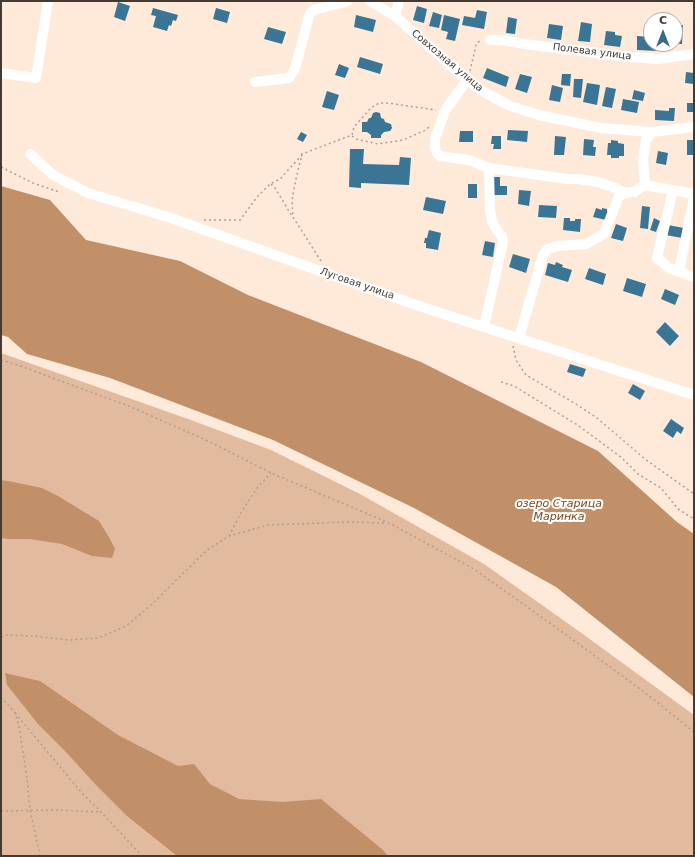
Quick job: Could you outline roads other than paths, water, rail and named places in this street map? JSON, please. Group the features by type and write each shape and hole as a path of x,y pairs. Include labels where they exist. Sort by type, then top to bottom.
{"street":[{"path":"1,73 36,78 48,1"},
{"path":"255,82 289,78 295,69 311,12 348,1"},
{"name":"Совхозная улица","path":"370,1 395,16 467,80 482,91 510,106 539,115 601,128 652,132 694,126"},
{"path":"395,16 399,1"},
{"name":"Полевая улица","path":"490,40 503,40 524,44 658,59 694,54"},
{"path":"467,80 446,109 435,138 436,153 440,156 469,160 489,168 598,182 625,193"},
{"path":"645,184 643,159 646,140 652,132"},
{"name":"Луговая улица","path":"30,154 53,175 88,192 168,217 416,305 694,395"},
{"path":"484,326 503,242 502,236 492,221 490,211 489,168"},
{"path":"515,337 543,255 548,249 557,246 586,244 604,234 619,196 625,193 634,192 645,184 694,194"},
{"path":"670,189 656,256 658,261 669,268 694,277"},
{"path":"679,271 694,198"}],"water":[{"name":"озеро Старица Маринка","path":"1,186 50,200 86,240 180,261 248,295 421,362 598,451 677,522 694,534 694,697 556,587 414,508 273,440 110,378 27,354 8,337 1,335"},
{"path":"1,480 42,488 99,521 115,549 112,558 92,556 62,544 30,539 1,538"},
{"path":"5,673 40,681 118,735 178,766 194,764 210,784 239,799 283,802 321,799 383,850 388,856 177,856 127,816 38,724 7,685"}]}
